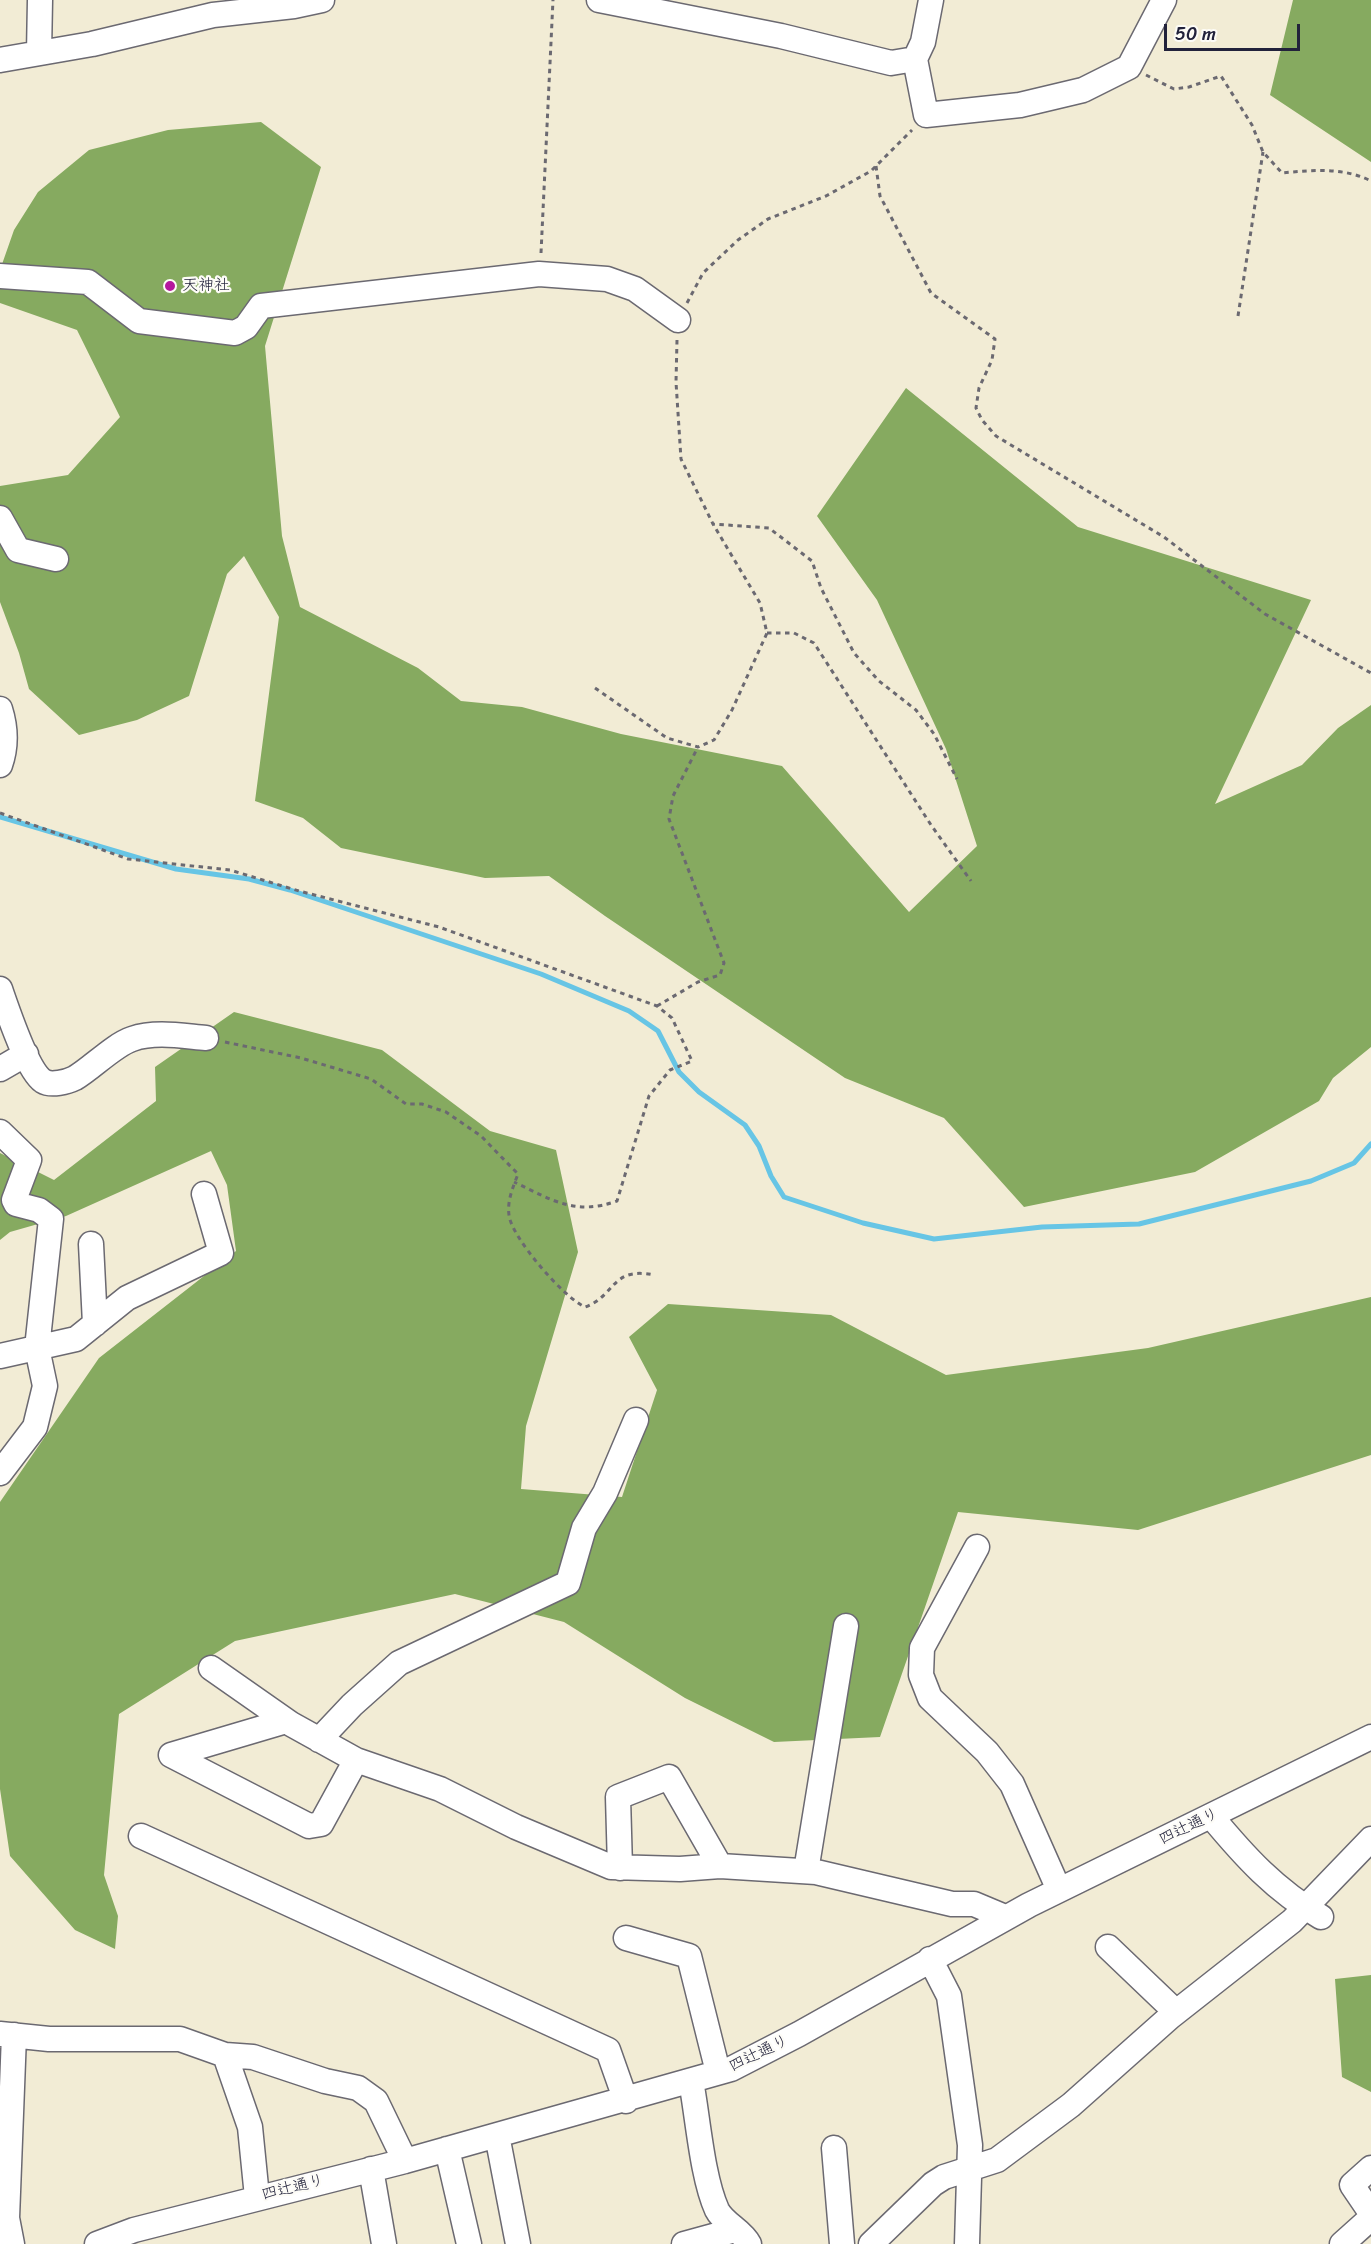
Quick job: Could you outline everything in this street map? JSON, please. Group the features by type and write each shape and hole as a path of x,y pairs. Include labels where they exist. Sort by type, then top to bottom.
{"street":[{"path":"39,53 40,0"},
{"path":"0,60 92,44 213,15 294,6 322,0"},
{"path":"599,0 781,36 891,63 915,59"},
{"path":"931,0 923,42 915,59 926,115 1020,105 1072,93 1129,67 1164,0"},
{"path":"0,276 88,282 139,321 235,333 246,327 261,306 539,274 607,279 635,289 678,320"},
{"path":"0,518 18,550 56,559"},
{"path":"0,709 6,728 4,753 0,765"},
{"path":"0,989 26,1054 44,1081 54,1083 73,1079 130,1039 159,1035 206,1038"},
{"path":"0,1069 26,1054"},
{"path":"0,1132 29,1160 14,1200 16,1204 39,1210 51,1219 37,1348 45,1386 35,1427 0,1473"},
{"path":"0,1356 76,1339 127,1298 221,1253 204,1194"},
{"path":"91,1244 95,1324"},
{"path":"319,1740 352,1705 399,1663 568,1583 584,1528 604,1493 636,1420"},
{"path":"977,1547 922,1648 921,1675 930,1698 987,1752 1012,1784 1059,1890"},
{"path":"806,1872 846,1626"},
{"path":"211,1668 286,1721 356,1760 440,1789 516,1827 611,1867 680,1869 720,1866 806,1872 952,1904 974,1904 1005,1917"},
{"path":"286,1721 171,1755 309,1826 321,1824 356,1760"},
{"name":"四辻通り","path":"97,2244 134,2230 405,2161 626,2101 718,2072 790,2038 1005,1917 1371,1737"},
{"path":"620,1868 618,1797 669,1778 720,1866"},
{"path":"1212,1816 1251,1864 1313,1912"},
{"path":"141,1836 608,2050 626,2101"},
{"path":"871,2244 933,2184 950,2175 997,2160 1071,2105 1176,2012 1292,1921 1313,1912 1371,1839"},
{"path":"626,1938 689,1956 718,2072"},
{"path":"1108,1947 1176,2012"},
{"path":"930,1959 949,1996 970,2145 967,2244"},
{"path":"12,2244 7,2218 7,2035 49,2039 180,2039 225,2055 253,2057 358,2088 376,2101 405,2161"},
{"path":"225,2055 250,2127 257,2197"},
{"path":"691,2081 712,2191 718,2211 742,2237"},
{"path":"497,2135 518,2244"},
{"path":"834,2148 842,2244"},
{"path":"447,2149 469,2244"},
{"path":"1371,2168 1352,2185 1371,2213"},
{"path":"371,2169 384,2244"},
{"path":"1342,2244 1371,2218"},
{"path":"684,2244 742,2237"}],"path":[{"path":"539,274 553,0"},
{"path":"1129,67 1174,89 1189,87 1221,76 1252,125 1263,152 1282,172 1314,170 1355,173 1371,181"},
{"path":"595,688 667,738 698,747 714,741 732,710 767,633 760,603 713,524 681,459 676,382 678,320 703,273 738,240 768,219 826,196 876,166 926,115"},
{"path":"1238,316 1263,152"},
{"path":"876,166 880,196 931,293 994,339 993,360 979,388 976,408 982,420 996,436 1164,537 1265,614 1371,673"},
{"path":"713,524 770,528 812,561 821,588 854,653 879,681 916,710 934,734 957,779"},
{"path":"767,633 794,633 814,643 931,825 970,881"},
{"path":"657,1006 698,982 720,975 724,963 669,819 673,796 698,747"},
{"path":"0,813 128,859 230,870 298,891 439,927 657,1006 672,1018 692,1060 670,1070 649,1096 617,1201 597,1208 573,1207 514,1182"},
{"path":"206,1038 302,1058 371,1078 406,1104 423,1104 446,1112 481,1136 518,1174 509,1204 512,1228 560,1290 575,1303 585,1307 595,1303 620,1277 633,1274 654,1275"}],"green space":[{"path":"1293,0 1371,0 1371,162 1270,95"},
{"path":"261,122 321,167 265,346 282,536 300,607 418,668 461,701 522,707 621,734 782,766 909,912 977,846 946,749 877,600 817,516 906,388 1078,527 1311,600 1215,804 1302,765 1338,728 1371,705 1371,1047 1333,1078 1319,1101 1195,1172 1024,1207 944,1118 845,1078 549,876 485,878 341,848 303,818 255,801 279,617 244,556 227,574 189,696 137,720 79,735 29,689 19,653 0,602 0,486 68,475 120,417 77,330 0,303 0,270 14,230 38,192 89,150 168,130"},
{"path":"234,1012 382,1050 490,1131 556,1150 578,1252 526,1426 521,1489 622,1497 657,1390 629,1337 668,1304 831,1315 946,1375 1148,1348 1371,1297 1371,1455 1138,1530 958,1512 880,1737 774,1742 685,1698 564,1622 455,1594 235,1641 119,1714 104,1875 118,1916 115,1949 75,1930 10,1856 0,1789 0,1502 99,1358 236,1251 227,1185 211,1151 66,1216 10,1232 0,1240 0,1153 54,1180 156,1101 155,1067"},
{"path":"1371,1975 1371,2092 1342,2077 1335,1979"}],"waterway":[{"path":"0,817 176,869 249,879 290,890 541,974 629,1011 658,1031 679,1072 699,1092 745,1125 759,1146 771,1176 784,1197 863,1223 934,1239 1042,1227 1139,1224 1311,1181 1354,1163 1371,1144"}],"place":[{"name":"天神社","path":"170,286"}]}
